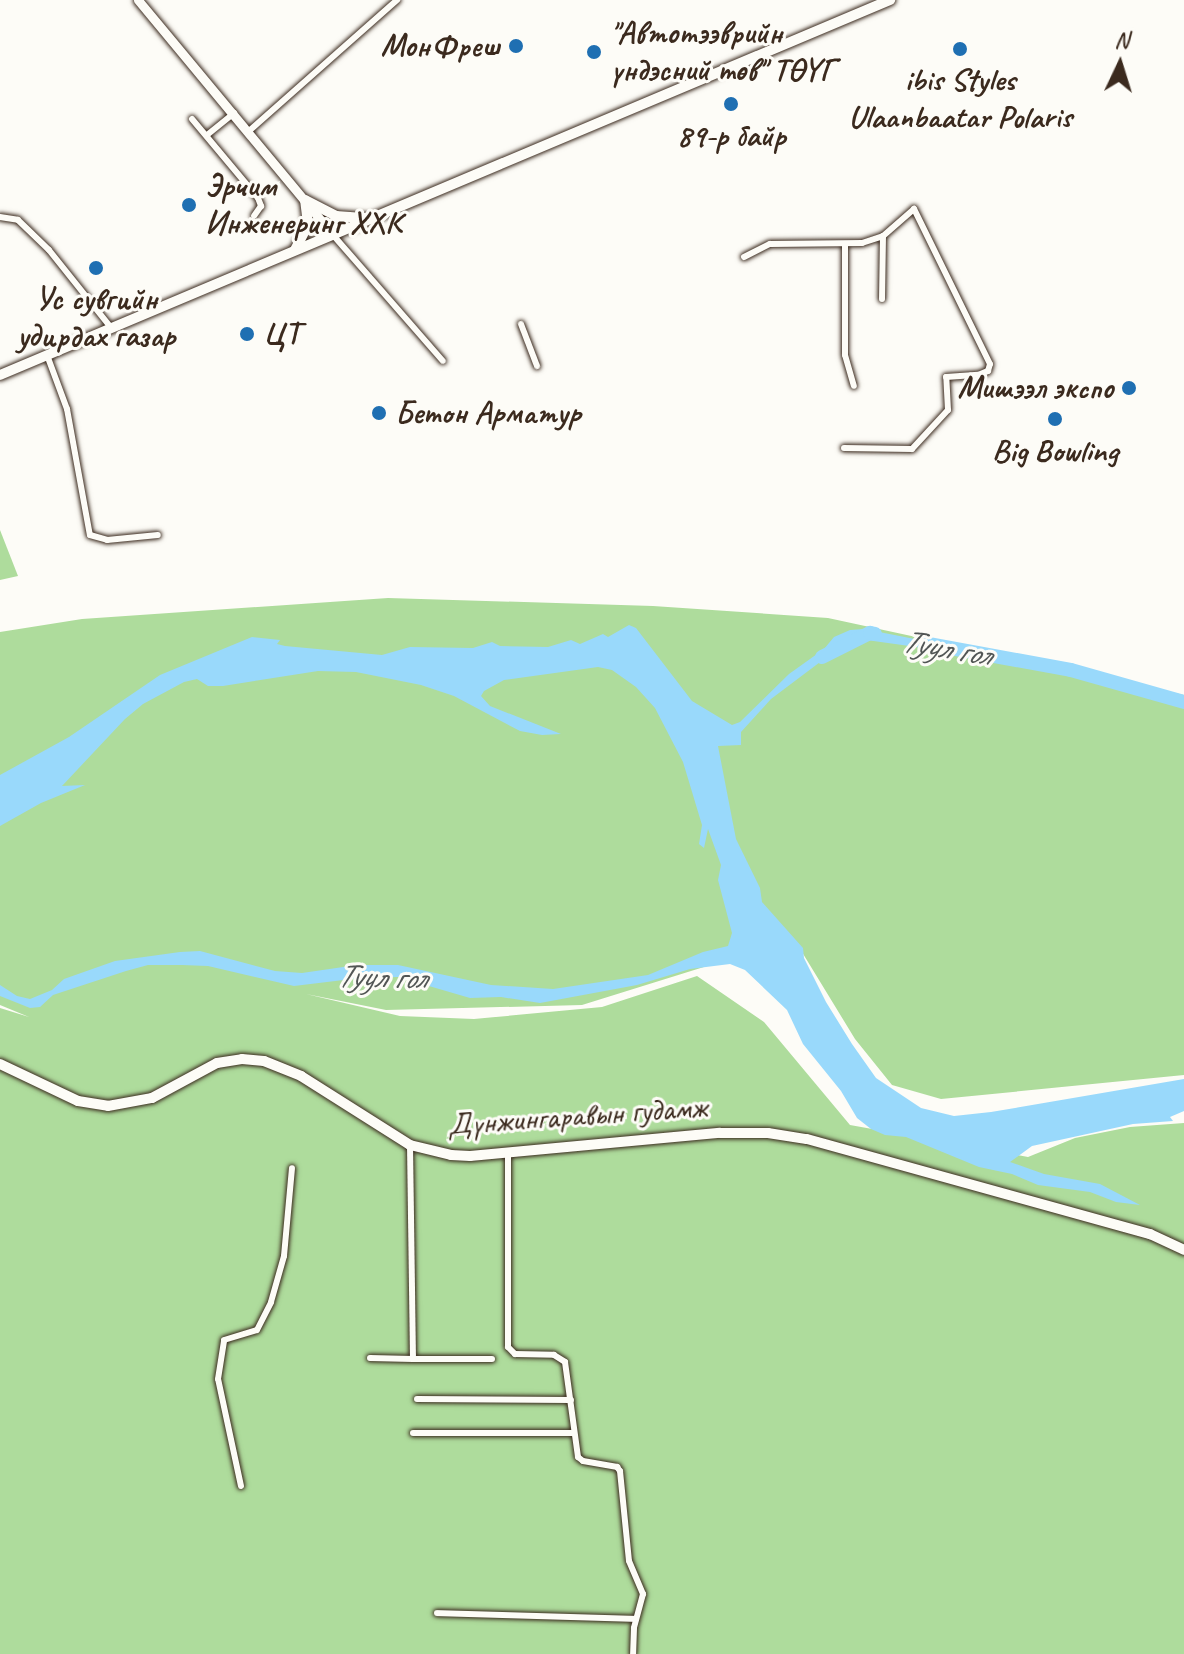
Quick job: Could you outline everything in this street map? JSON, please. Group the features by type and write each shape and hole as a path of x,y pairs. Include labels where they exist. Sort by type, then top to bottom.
{"main road":[{"path":"138,0 333,235"},
{"path":"0,375 890,0"},
{"path":"305,200 336,216 373,218"},
{"path":"293,252 308,224 305,200"},
{"name":"Дүнжингаравын гудамж","path":"0,1064 78,1101 108,1106 152,1098 217,1063 242,1059 264,1061 301,1076 410,1145 433,1152 470,1156 720,1133 795,1137 830,1143 1150,1234 1184,1250"}],"street":[{"path":"249,131 397,0"},
{"path":"207,135 234,113"},
{"path":"192,119 258,198 261,206 254,216"},
{"path":"744,257 770,244 871,242 883,236 914,209 990,364 988,371 978,375 946,377 948,410 912,449 844,448"},
{"path":"0,217 18,220 49,250 112,329"},
{"path":"333,235 443,361"},
{"path":"882,299 883,236"},
{"path":"845,244 845,355 854,386"},
{"path":"521,324 537,366"},
{"path":"47,355 67,409 90,535 107,540 158,535"},
{"path":"410,1145 413,1359"},
{"path":"508,1153 508,1347 510,1353 515,1354 560,1357 568,1367 572,1433 578,1457 583,1461 612,1465 620,1471 629,1561 643,1594 636,1619 633,1654"},
{"path":"241,1486 218,1379 224,1340 257,1330 271,1302 284,1256 292,1168"},
{"path":"370,1358 492,1359"},
{"path":"417,1399 571,1400"},
{"path":"413,1433 572,1433"},
{"path":"437,1613 636,1619"}],"green space":[{"path":"0,530 18,576 0,580"},
{"path":"388,598 653,606 828,618 1184,695 1184,1075 941,1099 892,1085 855,1039 794,939 582,1005 386,1010 306,994 400,1016 474,1019 602,1007 697,976 764,1022 850,1125 1028,1157 1075,1138 1130,1127 1184,1123 1184,1654 0,1654 0,1008 29,1017 0,1005 0,632 82,619"}],"water":[{"path":"629,625 636,628 692,701 732,725 740,722 789,674 824,649 834,637 850,630 864,629 940,644 938,650 852,638 771,699 741,732 741,745 718,746 736,839 760,888 762,902 803,948 804,958 826,1002 852,1044 876,1078 921,1108 954,1116 991,1112 1184,1079 1184,1111 1170,1117 1173,1121 1133,1124 1032,1146 1010,1162 1044,1174 1100,1184 1140,1205 1116,1202 1090,1192 1038,1185 1012,1174 979,1167 906,1137 885,1135 871,1129 857,1118 841,1091 803,1044 787,1010 745,970 730,964 690,969 637,985 540,1003 501,997 470,998 398,977 294,986 208,966 182,965 148,965 126,971 53,995 40,1007 30,1008 0,996 0,985 17,996 30,999 52,990 64,979 115,961 180,952 200,951 275,971 302,973 357,965 398,965 491,985 553,989 648,975 703,952 728,946 732,933 718,880 721,865 708,829 704,848 699,844 702,825 683,762 655,708 636,687 612,670 598,667 504,680 484,691 481,696 490,706 561,734 542,735 520,731 454,696 421,685 356,672 318,671 223,686 208,686 197,679 184,682 143,704 125,719 62,786 85,785 41,803 0,826 0,775 69,737 160,675 252,637 280,640 277,644 285,646 382,655 410,647 473,648 492,642 500,646 548,647 571,640 580,644 603,634 608,637"}],"waterway":[{"name":"Туул гол","path":"822,657 870,633 875,634"},
{"name":"Туул гол","path":"923,643 1071,670 1184,702"}],"place":[{"name":"МонФреш","path":"516,46"},
{"name":"ibis Styles Ulaanbaatar Polaris","path":"960,49"},
{"name":"\"Автотээврийн үндэсний төв\" ТӨҮГ","path":"594,52"},
{"name":"89-р байр","path":"731,104"},
{"name":"Эрчим Инженеринг ХХК","path":"189,205"},
{"name":"Ус сувгийн удирдах газар","path":"96,268"},
{"name":"ЦТ","path":"247,334"},
{"name":"Мишээл экспо","path":"1129,388"},
{"name":"Бетон Арматур","path":"379,413"},
{"name":"Big Bowling","path":"1055,419"}]}
